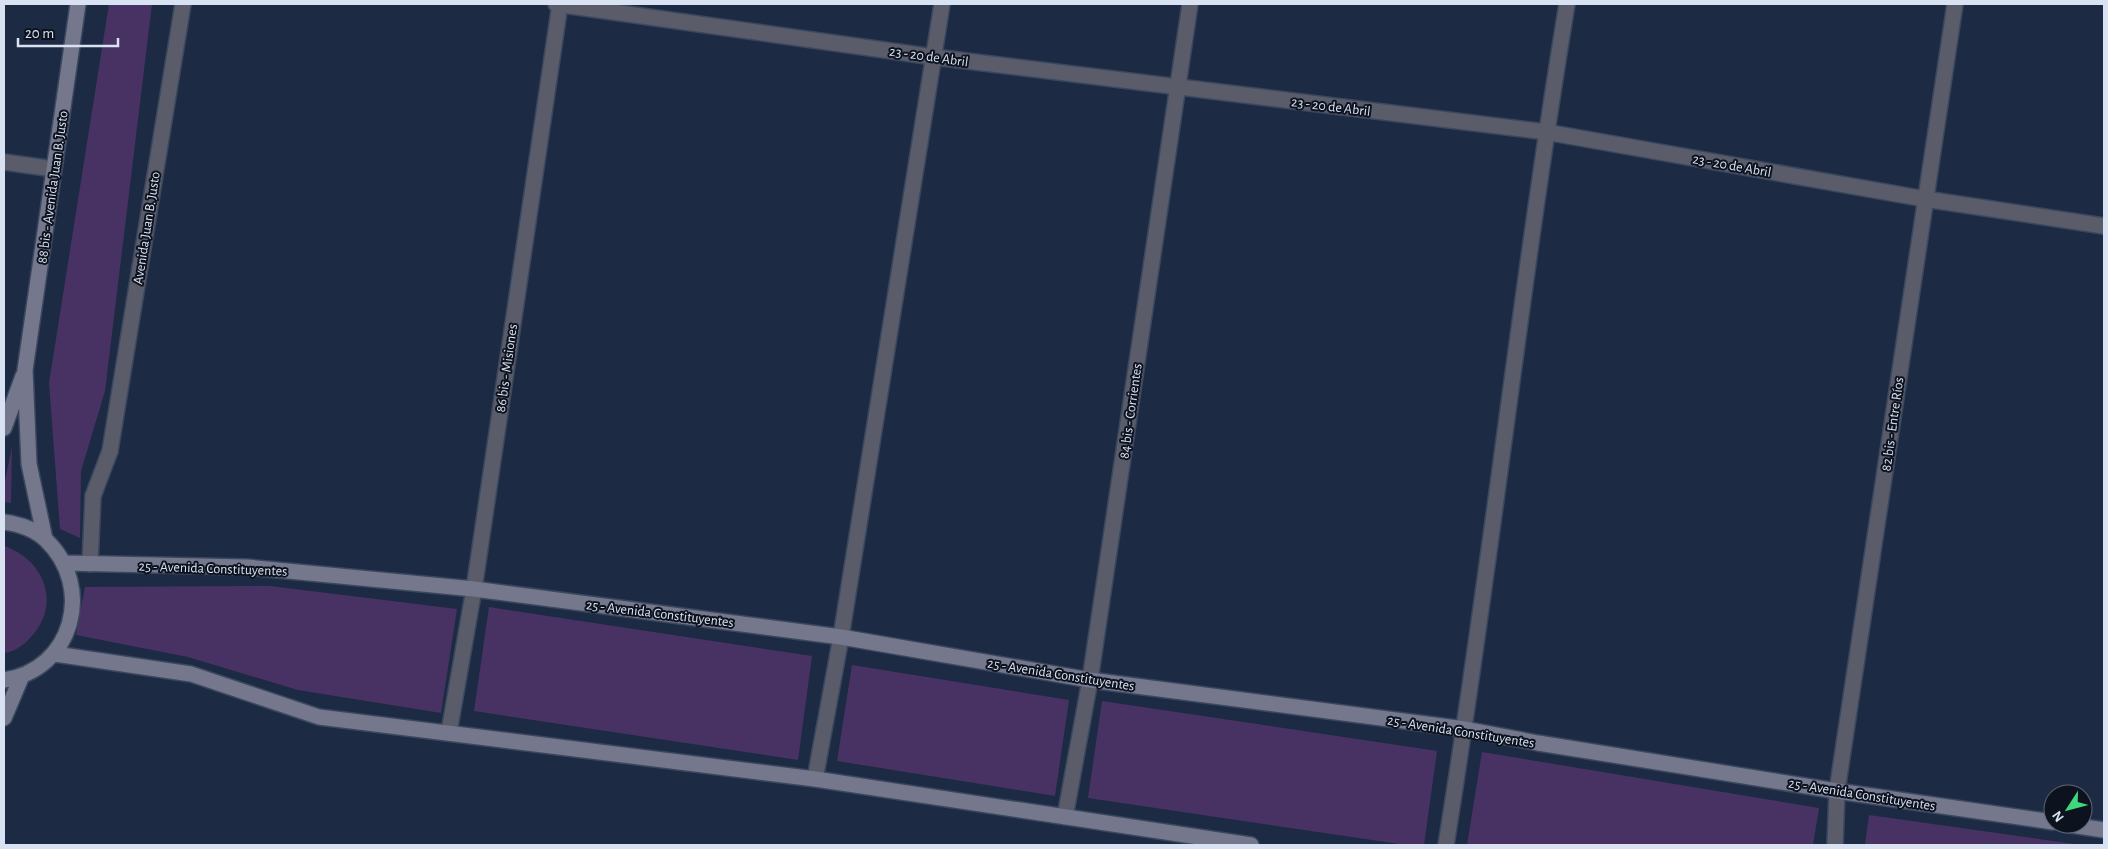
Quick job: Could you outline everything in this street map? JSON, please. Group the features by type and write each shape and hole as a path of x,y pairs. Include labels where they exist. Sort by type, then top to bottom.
{"main road":[{"name":"88 bis - Avenida Juan B. Justo","path":"45,539 29,464 25,370 78,4"},
{"name":"88 bis - Avenida Juan B. Justo","path":"4,428 25,370"},
{"path":"4,522 21,525 45,539 64,563 73,594 70,626 55,654 39,668 21,678 4,680"},
{"name":"25 - Avenida Constituyentes","path":"64,563 247,567 474,589 841,637 1090,680 1464,730 1837,791 2043,821"},
{"path":"55,654 191,674 319,717 815,779 1251,845"},
{"path":"4,718 21,678"}],"street":[{"name":"Avenida Juan B. Justo","path":"90,564 93,496 110,451 183,4"},
{"name":"23 - 20 de Abril","path":"559,4 934,57 1546,132 1925,199 2104,226"},
{"name":"86 bis - Misiones","path":"449,732 474,589 559,4"},
{"path":"815,779 841,637 942,4"},
{"name":"84 bis - Corrientes","path":"1065,817 1090,680 1190,4"},
{"path":"1446,845 1464,730 1546,132 1567,4"},
{"name":"82 bis - Entre Ríos","path":"1834,845 1837,791 1954,4"},
{"path":"4,162 54,169"}],"shaded area":[{"path":"109,4 152,4 105,391 81,471 80,538 60,529 49,383"},
{"path":"12,447 11,503 4,502 4,485"},
{"path":"4,546 30,562 39,573 47,598 45,612 40,625 30,638 18,648 4,653"},
{"path":"270,586 457,609 441,713 298,690 188,657 76,635 85,587"},
{"path":"489,607 812,656 798,760 474,711"},
{"path":"852,665 1069,700 1055,796 837,761"},
{"path":"1102,701 1437,751 1424,845 1406,845 1088,798"},
{"path":"1482,752 1819,808 1813,845 1467,845"},
{"path":"1869,815 2081,845 1865,845"}]}
